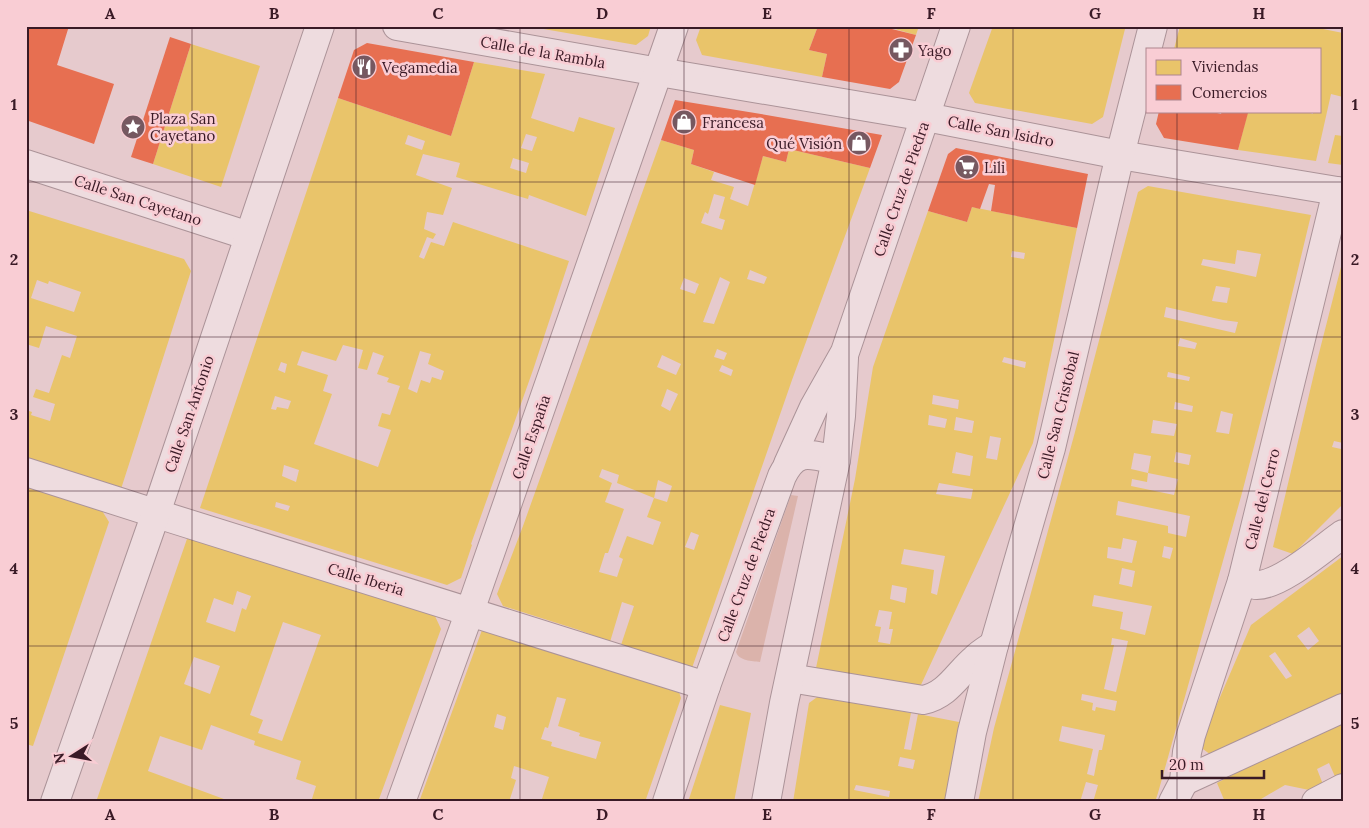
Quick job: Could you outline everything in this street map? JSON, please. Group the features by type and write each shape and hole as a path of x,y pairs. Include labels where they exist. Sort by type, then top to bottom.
{"street":[{"name":"Calle San Antonio","path":"55,802 156,514 320,26"},
{"name":"Calle de la Rambla","path":"397,26 659,72"},
{"name":"Calle España","path":"401,802 470,611 674,26"},
{"name":"Calle Cruz de Piedra","path":"667,802 706,686 782,476 814,407 845,352 956,26"},
{"name":"Calle San Cristobal","path":"1147,48 1153,26"},
{"name":"Calle San Cristobal","path":"959,802 972,732 994,645 1051,448 1146,53"},
{"name":"Calle San Isidro","path":"659,72 926,116 1120,155 1340,192"},
{"name":"Calle San Cayetano","path":"26,164 249,236"},
{"name":"Calle del Cerro","path":"1179,791 1191,735 1242,581 1340,192"},
{"name":"Calle Cruz de Piedra","path":"766,802 836,460 845,352"},
{"path":"788,464 795,457 804,455 836,460"},
{"name":"Calle Iberia","path":"26,472 706,686"},
{"path":"1242,581 1255,585 1267,584 1280,578 1343,534"},
{"path":"790,678 923,700 938,695 960,676 974,659 994,645"},
{"path":"1179,791 1343,708"},
{"path":"1316,802 1343,788"}],"shaded area":[{"path":"791,495 798,496 760,662 746,660 736,652"}],"building: Viviendas":[{"path":"532,26 651,26 648,36 636,45"},
{"path":"701,26 818,26 809,50 827,54 822,77 702,55 696,40"},
{"path":"884,26 919,26 916,35"},
{"path":"993,26 1111,26 1125,29 1103,117 1092,124 975,103 969,93"},
{"path":"1180,26 1308,26 1343,33 1343,97 1331,94 1316,161 1238,150 1248,112 1307,112 1313,114 1313,112 1322,112 1322,48 1174,48"},
{"path":"191,44 260,66 221,187 153,164"},
{"path":"474,62 545,74 531,118 574,132 579,117 615,128 586,216 529,195 528,199 456,177 460,163 423,154 416,175 452,188 443,215 427,212 424,229 436,234 433,239 427,237 419,257 424,259 431,242 444,246 453,222 569,261 461,578 447,585 200,508 338,98 451,136","holes":["526,134 537,137 532,151 521,148","408,135 425,141 422,150 405,144","513,158 529,163 526,173 510,168","343,345 363,350 358,368 367,370 373,352 384,356 377,374 389,378 387,382 400,386 390,415 382,413 378,426 391,430 378,467 314,444 332,394 323,391 328,375 297,365 302,351 336,361","420,351 431,354 428,364 444,371 441,380 432,377 430,383 421,380 417,393 408,389","281,362 287,364 285,373 278,370","275,396 291,401 288,409 277,407 276,410 271,409","284,465 299,470 296,482 282,476","276,502 290,506 288,511 275,507"]},
{"path":"1335,135 1343,136 1343,165 1328,163"},
{"path":"661,140 694,150 691,164 714,172 711,180 734,187 730,199 748,206 763,156 786,162 789,149 870,168 792,380 692,668 621,645 634,606 622,602 610,642 503,606 497,594","holes":["714,194 725,197 719,218 725,220 722,230 701,223 705,212 708,214","750,270 767,277 764,284 747,279","720,277 730,282 714,324 703,322","684,278 699,284 695,294 680,289","717,349 727,353 724,360 714,357","662,355 681,364 676,375 657,367","722,365 733,370 731,376 719,371","667,389 678,394 670,411 661,406","602,469 619,475 617,483 654,498 647,517 661,522 653,545 627,536 619,557 623,559 617,577 599,572 624,509 605,502 612,483 599,477","658,480 672,486 667,502 654,498","691,532 699,535 694,550 685,547"]},
{"path":"1148,186 1311,215 1242,493 1155,802 1093,802 1098,785 1086,782 1080,802 978,802 994,728 1138,192","holes":["1237,250 1261,254 1256,277 1201,265 1203,259 1235,264","1216,286 1230,288 1227,303 1212,301","1166,307 1238,322 1235,333 1164,317","1180,338 1197,343 1195,349 1178,346","1168,372 1190,377 1189,381 1167,377","1175,402 1193,406 1192,412 1174,409","1221,411 1233,414 1229,434 1216,432","1153,420 1177,424 1174,436 1151,433","1176,452 1191,455 1189,465 1174,462","1134,453 1151,456 1148,473 1131,469","1148,473 1178,479 1174,495 1131,486 1132,479 1147,482","1118,501 1190,516 1186,537 1168,533 1168,526 1116,515","1123,538 1137,541 1132,563 1107,558 1108,547 1121,549","1164,546 1173,548 1170,559 1162,557","1122,568 1135,571 1132,587 1119,584","1094,595 1152,606 1145,635 1120,629 1123,612 1092,606","1112,638 1128,641 1116,692 1104,689 1114,645 1111,645","1082,694 1117,701 1115,711 1096,707 1095,711 1092,710 1093,703 1081,700","1062,726 1105,735 1102,750 1099,750 1094,776 1087,774 1093,749 1059,741"]},
{"path":"972,207 1077,228 1033,443 920,687 816,668 855,479 873,367 928,211 967,222","holes":["1012,251 1025,253 1024,259 1011,257","1004,357 1026,362 1025,368 1002,362","933,395 959,400 958,409 932,404","929,415 947,419 945,428 928,425","956,417 974,421 972,433 954,430","990,436 1001,438 997,460 986,458","956,452 973,456 970,476 952,473","939,483 973,489 971,499 936,494","904,549 945,556 937,595 931,593 934,570 901,564","892,585 907,588 905,603 890,599","879,610 892,612 889,629 893,629 890,644 878,642 881,627 875,626"]},
{"path":"26,210 184,259 191,271 121,489 26,459 26,410 32,412 31,415 50,421 55,404 33,397 36,389 49,393 62,355 70,358 77,336 46,326 39,348 26,344 26,325 28,320 26,320","holes":["37,280 48,284 49,281 81,292 74,312 31,298"]},
{"path":"1342,263 1343,443 1343,504 1293,554 1273,547","holes":["1334,441 1343,443 1341,449 1332,447"]},
{"path":"26,486 101,509 109,522 33,746 26,744"},
{"path":"188,536 285,569 435,616 441,629 378,802 311,802 316,786 296,779 301,761 254,745 255,741 211,725 202,750 160,736 148,771 232,802 96,802","holes":["237,591 251,596 246,610 242,608 235,632 206,622 214,598 233,605","283,622 321,635 282,741 258,733 263,720 250,715","194,657 220,666 210,694 184,684"]},
{"path":"1343,556 1343,692 1323,704 1211,755 1199,746 1251,625","holes":["1309,627 1319,641 1308,650 1297,636","1275,652 1292,676 1286,679 1269,656"]},
{"path":"482,630 679,692 681,698 645,802 541,802 549,777 514,766 511,778 516,780 509,802 419,802","holes":["557,697 566,699 558,726 580,733 579,736 601,742 596,759 551,746 552,742 541,739 545,727 548,728","497,714 506,717 503,730 494,727"]},
{"path":"820,695 911,713 904,749 911,750 918,714 959,722 945,802 793,802 809,703","holes":["900,757 915,760 913,769 898,766","856,785 890,791 889,797 854,790"]},
{"path":"720,705 751,713 734,802 688,802"},
{"path":"1343,721 1343,779 1337,781 1329,763 1317,769 1324,787 1314,791 1285,785 1256,802 1225,802 1217,783 1246,768 1245,766"}],"building: Comercios":[{"path":"26,26 69,26 57,65 114,84 94,144 26,120"},
{"path":"818,26 880,26 916,35 899,82 890,89 822,77 827,54 809,50"},
{"path":"170,37 191,44 153,164 131,157"},
{"path":"367,43 474,62 451,136 338,98 354,50"},
{"path":"675,100 882,135 870,168 789,149 786,162 763,156 755,185 691,164 694,150 661,140"},
{"path":"1159,112 1248,113 1238,150 1164,138 1156,124"},
{"path":"956,148 1088,174 1077,228 991,211 995,185 989,184 980,209 972,207 967,222 928,211 948,154"}],"place":[{"name":"Yago","path":"901,50"},
{"name":"Vegamedia","path":"364,67"},
{"name":"Francesa","path":"684,122"},
{"name":"Plaza San Cayetano","path":"133,127"},
{"name":"Qué Visión","path":"859,143"},
{"name":"Lili","path":"967,167"}]}
